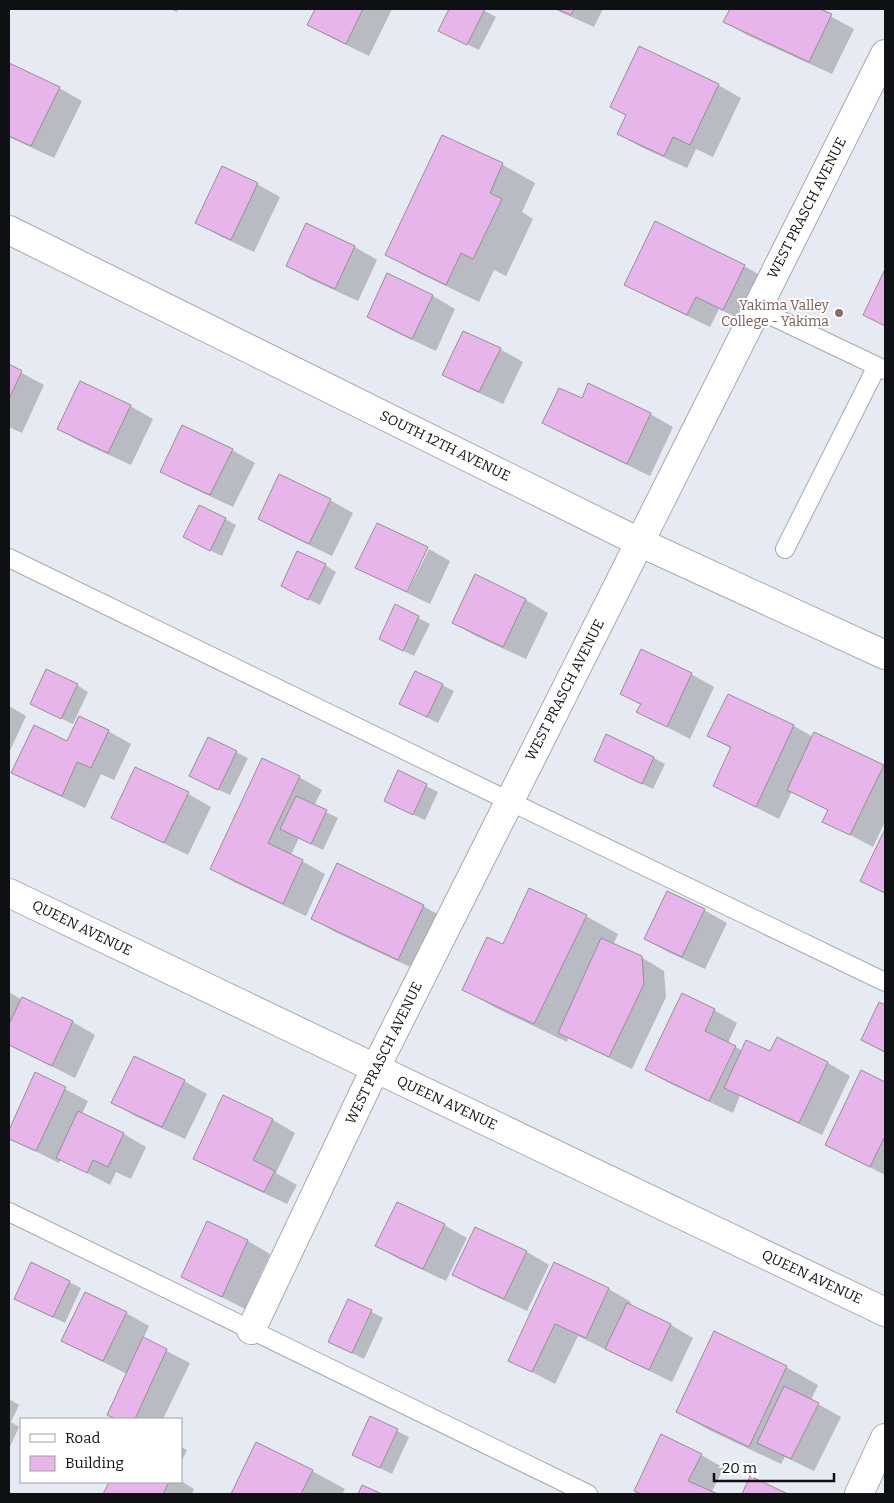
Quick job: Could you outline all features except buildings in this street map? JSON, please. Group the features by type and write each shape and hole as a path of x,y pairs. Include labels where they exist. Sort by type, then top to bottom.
{"street":[{"name":"WEST PRASCH AVENUE","path":"251,1330 375,1069 885,54"},
{"name":"SOUTH 12TH AVENUE","path":"9,230 639,542 885,655"},
{"name":"QUEEN AVENUE","path":"9,893 885,1312"},
{"path":"859,1494 885,1438"}],"lane":[{"path":"757,308 881,368 785,549"},
{"path":"9,558 885,982"},
{"path":"9,1212 588,1494"}],"place":[{"name":"Yakima Valley College - Yakima","path":"839,313"}]}
